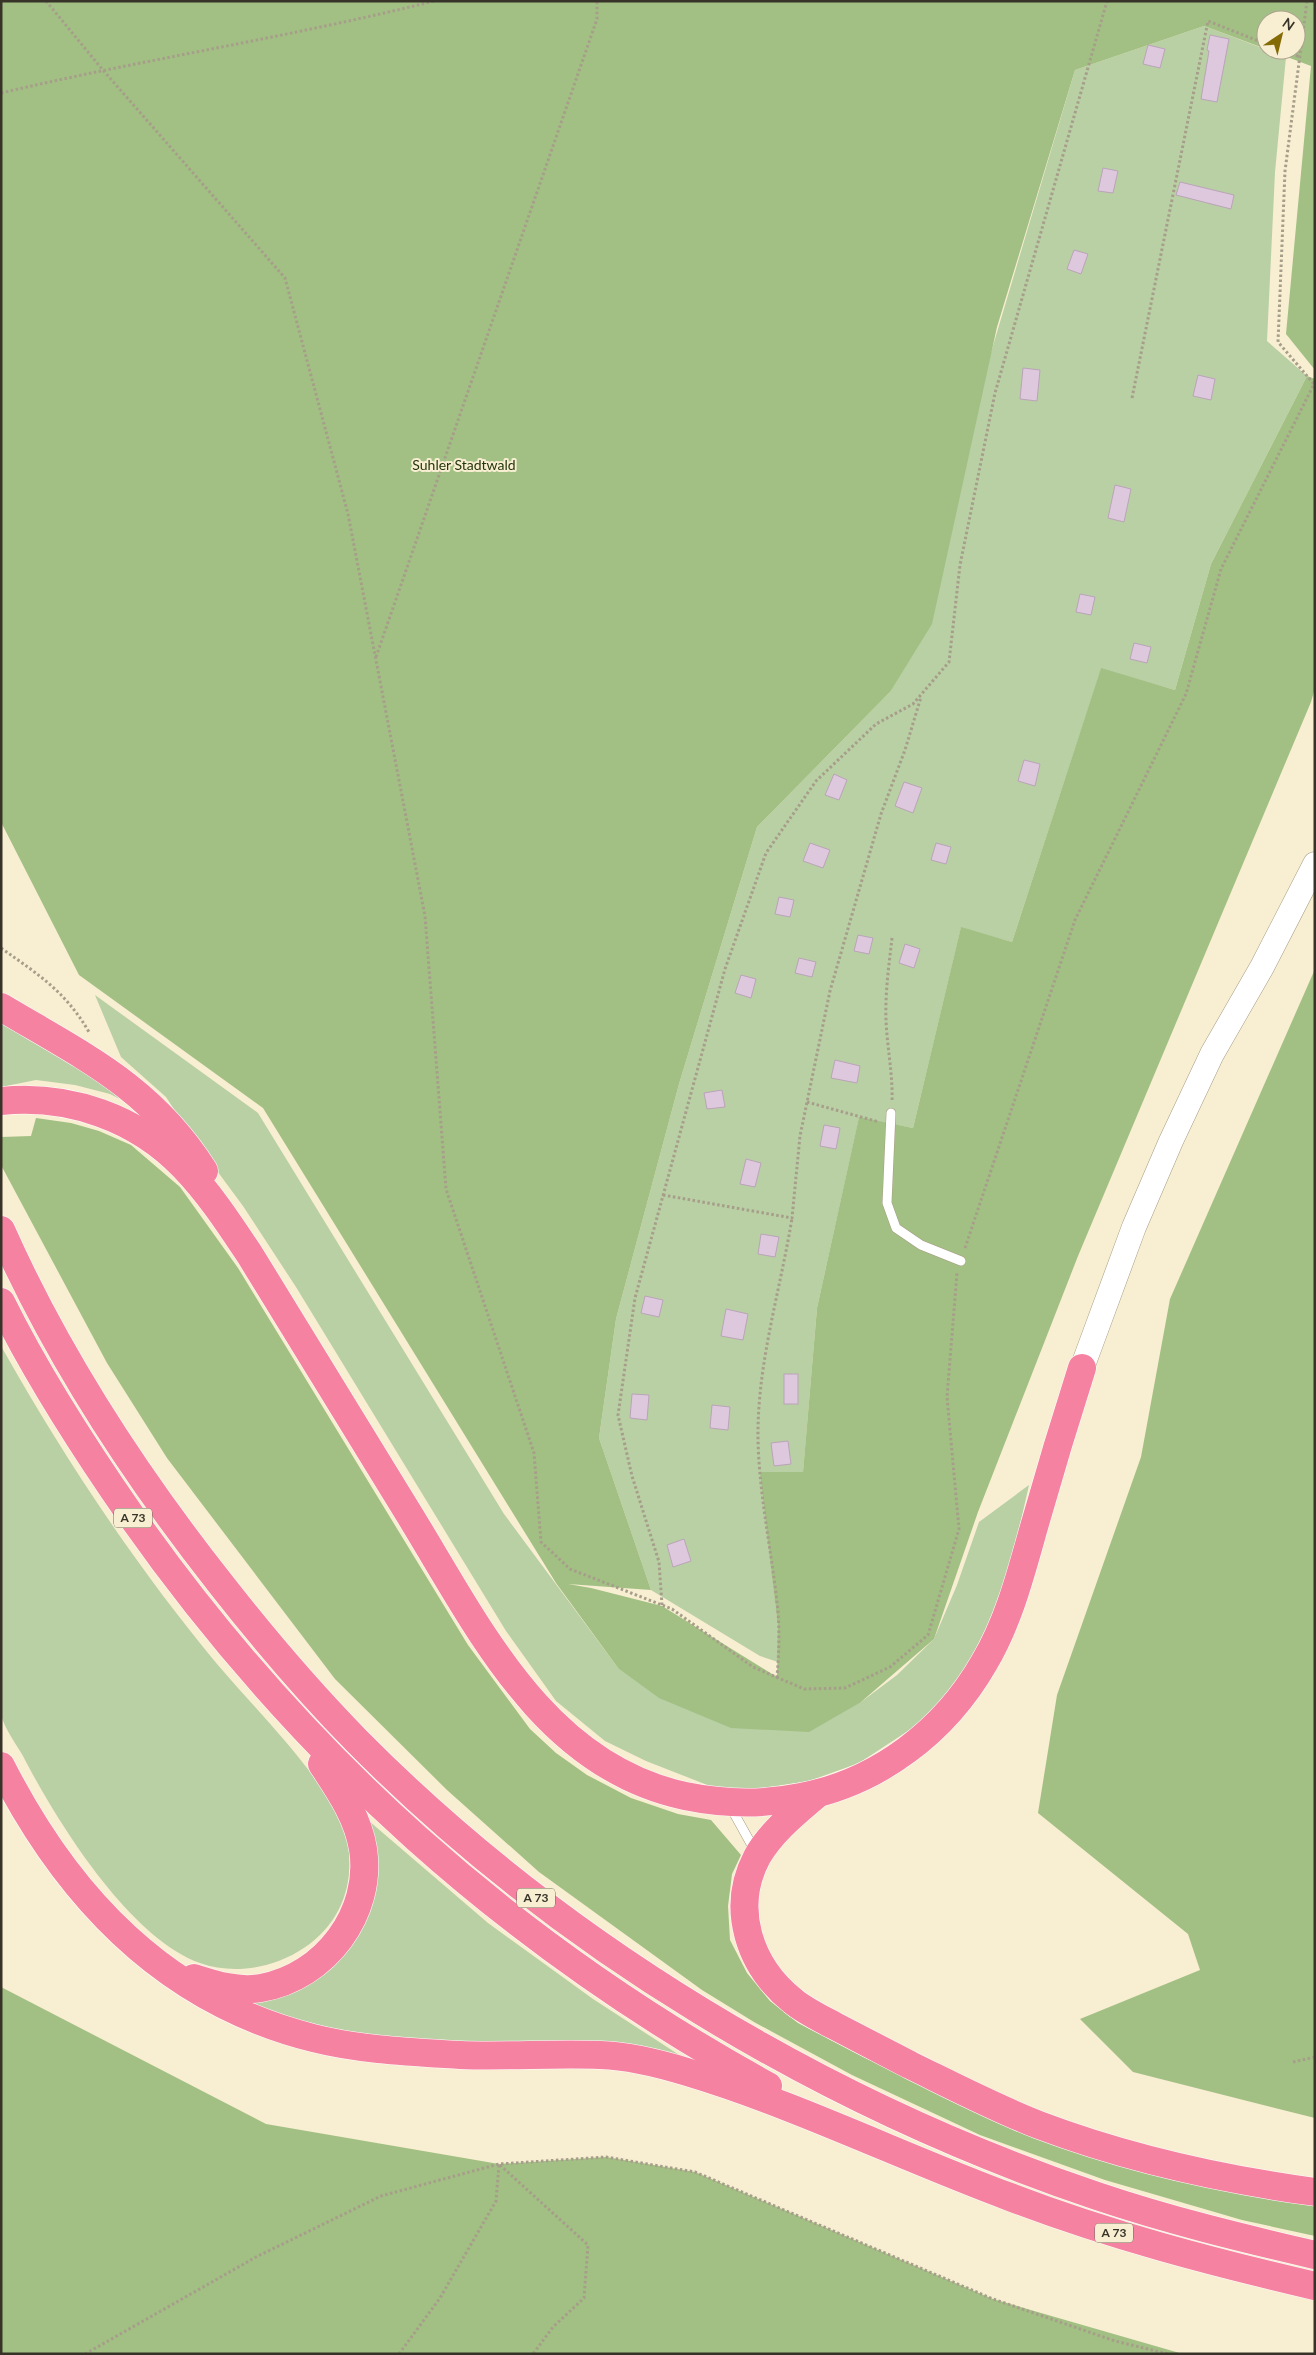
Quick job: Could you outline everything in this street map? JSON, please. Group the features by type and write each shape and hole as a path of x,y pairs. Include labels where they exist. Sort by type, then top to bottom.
{"highway":[{"path":"1,1007 98,1065 151,1105 180,1136 194,1155 250,1256"},
{"path":"1,1102 37,1100 71,1104 112,1117 144,1134 172,1155 220,1211 250,1256 475,1620 512,1675 536,1706 577,1746 627,1776 679,1795 729,1803 771,1802 818,1793 874,1771 907,1750 941,1720 961,1698 981,1668 999,1634 1015,1592 1082,1368"},
{"name":"A 73","path":"1,1230 25,1284 74,1373 133,1466 194,1550 261,1635 311,1693 358,1743 421,1802 519,1885 626,1964 740,2034 904,2119 968,2148 1098,2196 1236,2236 1315,2255"},
{"name":"A 73","path":"1,1302 49,1390 109,1483 166,1565 233,1650 338,1766 418,1841 504,1913 612,1992 760,2082 838,2123 920,2161 1008,2197 1089,2226 1232,2267 1315,2286"},
{"path":"158,1963 212,1984 232,1988 262,1988 295,1976 324,1956 337,1944 354,1917 361,1894 364,1867 364,1849 358,1828 343,1798 291,1716"},
{"path":"1,1766 30,1821 60,1866 111,1924 188,1986 222,2005 286,2030 340,2044 462,2055 602,2055 663,2064 758,2097 920,2161"},
{"path":"818,1793 781,1826 758,1856 748,1879 745,1896 744,1912 751,1948 769,1978 794,2002 807,2011 871,2045 1000,2108 1075,2138 1161,2165 1249,2183 1315,2192"}],"main road":[{"path":"1082,1368 1134,1227 1171,1141 1212,1054 1262,967 1315,864"}],"lane":[{"path":"892,1113 887,1203 896,1228 921,1245 961,1261"},
{"path":"729,1803 758,1856"}],"path":[{"path":"46,1 102,69 285,278 348,514 425,916 446,1189 534,1453 541,1542 570,1569 672,1609 752,1667 804,1689 845,1688 890,1667 928,1635 959,1529 947,1397 957,1272 1075,920 1186,694 1221,569 1314,384 1278,342 1285,172 1300,60"},
{"path":"1,92 102,69 387,13 434,1"},
{"path":"376,658 596,19 597,1"},
{"path":"662,1606 658,1562 632,1476 618,1415 635,1298 725,969 766,853 816,781 876,724 913,704 949,662 960,565 995,393 1107,1"},
{"path":"1132,398 1208,21 1256,40"},
{"path":"777,1678 780,1646 777,1603 758,1462 758,1407 768,1332 784,1265 792,1218 800,1136 832,982 881,814 905,750 922,694"},
{"path":"892,938 887,982 886,1021 891,1060 892,1113"},
{"path":"1,948 53,986 72,1006 91,1034"},
{"path":"807,1102 891,1125"},
{"path":"663,1195 792,1218"},
{"path":"1293,2062 1315,2057"},
{"path":"85,2354 256,2257 381,2196 499,2164 606,2156 695,2172 993,2299 1115,2341 1168,2354"},
{"path":"399,2354 440,2298 496,2201 499,2164"},
{"path":"499,2164 588,2245 584,2298 553,2327 533,2354"}],"green space":[{"name":"Suhler Stadtwald","path":"1,1 1315,1 1315,370 1286,334 1311,66 1295,60 1306,60 1306,10 1256,10 1256,45 1204,26 1075,70 997,327 932,624 890,692 757,827 679,1084 616,1319 599,1438 651,1590 568,1584 662,1606 777,1677 778,1628 760,1472 803,1472 817,1308 859,1117 913,1128 961,927 1012,942 1101,668 1175,690 1211,564 1307,376 1315,379 1315,688 1311,702 1078,1256 978,1512 934,1639 861,1702 809,1732 731,1728 659,1698 618,1668 556,1583 263,1108 79,975 1,822"},
{"path":"1204,26 1256,46 1256,60 1286,60 1275,172 1267,341 1307,376 1211,564 1175,690 1101,669 1012,942 961,928 913,1128 859,1118 817,1308 803,1473 761,1472 778,1628 778,1662 760,1656 651,1590 599,1438 616,1319 679,1084 757,827 890,692 1075,70"},
{"path":"1315,969 1315,2118 1133,2072 1080,2019 1200,1970 1188,1934 1038,1813 1057,1695 1141,1457 1170,1299"},
{"path":"95,995 258,1113 504,1514 618,1668 861,1702 897,1675 934,1639 957,1585 979,1522 1029,1485 1001,1608 991,1633 942,1702 920,1723 859,1763 809,1781 756,1789 715,1788 646,1761 605,1741 556,1701 506,1631 296,1287 243,1206 192,1137 166,1097 121,1057"},
{"path":"1,1022 93,1076 148,1113 110,1094 75,1085 36,1080 1,1087"},
{"path":"36,1118 71,1123 99,1131 131,1145 180,1187 238,1268 468,1645 530,1729 556,1753 587,1775 631,1798 678,1814 711,1820 741,1855 732,1874 728,1906 730,1940 747,1973 770,2001 798,2023 865,2058 997,2115 1315,2201 1315,2236 1242,2220 1105,2180 980,2135 852,2075 754,2022 702,1990 539,1872 447,1790 335,1679 167,1458 107,1363 1,1165 1,1137 31,1136"},
{"path":"1,1346 75,1470 129,1549 187,1627 297,1755 339,1812 347,1835 349,1848 349,1873 344,1898 328,1926 314,1940 298,1952 279,1961 239,1969 219,1968 200,1963 173,1950 147,1929 121,1903 75,1843 5,1726 1,1715"},
{"path":"362,1815 488,1923 593,1999 687,2060 462,2049 315,2030 231,1995 340,1947"},
{"path":"1,1987 266,2124 499,2164 606,2157 695,2172 993,2299 1183,2354 1,2354"}],"building":[{"path":"1210,35 1229,39 1217,102 1201,99"},
{"path":"1148,45 1165,49 1160,68 1143,64"},
{"path":"1103,168 1118,171 1113,193 1098,191"},
{"path":"1180,182 1234,195 1231,209 1176,195"},
{"path":"1074,250 1088,254 1081,274 1067,269"},
{"path":"1023,368 1040,370 1037,401 1020,399"},
{"path":"1198,375 1215,379 1211,400 1193,396"},
{"path":"1115,485 1131,489 1124,522 1108,518"},
{"path":"1080,594 1095,597 1091,615 1076,612"},
{"path":"1134,643 1151,647 1147,663 1130,659"},
{"path":"1024,760 1040,764 1035,786 1018,781"},
{"path":"834,774 847,780 839,800 825,795"},
{"path":"904,782 922,788 913,813 895,806"},
{"path":"810,843 830,850 823,868 803,861"},
{"path":"936,843 951,847 946,864 931,860"},
{"path":"779,897 794,900 790,917 775,914"},
{"path":"858,935 873,938 869,954 854,951"},
{"path":"905,944 920,949 914,968 899,963"},
{"path":"799,958 816,962 812,977 795,973"},
{"path":"741,975 756,979 751,998 735,993"},
{"path":"835,1060 860,1066 857,1083 831,1078"},
{"path":"722,1090 725,1107 707,1109 704,1093"},
{"path":"824,1125 840,1128 836,1149 820,1146"},
{"path":"746,1159 761,1163 755,1187 740,1184"},
{"path":"761,1234 779,1237 775,1257 758,1254"},
{"path":"645,1296 663,1300 659,1317 641,1313"},
{"path":"726,1309 748,1314 743,1340 721,1336"},
{"path":"784,1374 798,1374 798,1404 784,1404"},
{"path":"632,1394 649,1395 647,1420 630,1418"},
{"path":"712,1405 730,1407 728,1430 710,1428"},
{"path":"788,1441 791,1464 774,1466 771,1443"},
{"path":"684,1539 691,1561 673,1567 667,1545"}]}
